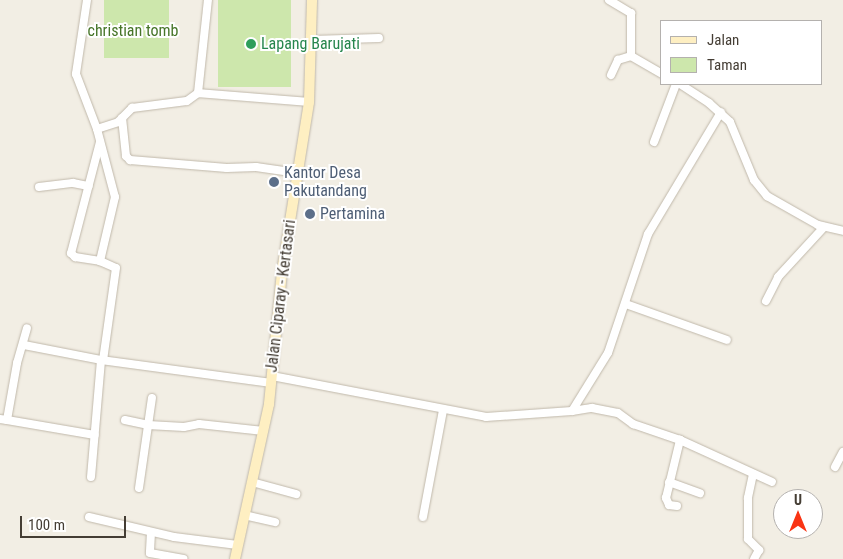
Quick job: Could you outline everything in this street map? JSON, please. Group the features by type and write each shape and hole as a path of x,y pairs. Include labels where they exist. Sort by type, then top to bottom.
{"main road":[{"name":"Jalan Ciparay - Kertasari","path":"235,559 264,431 272,380 282,271 308,102 312,40 312,0"}],"street":[{"path":"87,0 76,74 97,129 115,197 100,261"},
{"path":"198,93 208,0"},
{"path":"609,0 627,3 631,12 631,56"},
{"path":"312,40 379,38"},
{"path":"611,75 618,60 631,56 660,73"},
{"path":"654,142 676,85"},
{"path":"681,85 721,112 740,139 760,189 767,196 824,227 843,231"},
{"path":"97,129 122,118 136,106 187,101 198,93 308,102"},
{"path":"572,411 608,352 626,304 648,234 721,112"},
{"path":"122,118 126,156 130,160 227,168 256,167 298,173"},
{"path":"91,477 102,360 116,271 115,265 74,257 72,253 100,140"},
{"path":"39,187 73,183 89,186"},
{"path":"766,301 778,277 824,227"},
{"path":"626,304 727,340"},
{"path":"27,328 3,420 95,435"},
{"path":"24,345 102,360 272,380 486,417 592,408 618,413 633,424 680,440 772,482"},
{"path":"138,488 152,398"},
{"path":"423,517 443,410"},
{"path":"125,420 148,425 184,427 199,424 264,431"},
{"path":"677,506 667,502 669,482 680,440"},
{"path":"834,467 843,452"},
{"path":"753,474 748,498 748,539 759,550 754,559"},
{"path":"252,482 296,494"},
{"path":"669,482 700,493"},
{"path":"244,515 275,522"},
{"path":"90,517 151,532 238,545"},
{"path":"151,532 150,552 183,559"}],"green space":[{"name":"christian tomb","path":"104,0 169,0 169,58 104,58"},
{"name":"Lapang Barujati","path":"218,0 291,0 291,87 218,87"}],"place":[{"name":"Lapang Barujati","path":"251,44"},
{"name":"Kantor Desa Pakutandang","path":"274,182"},
{"name":"Pertamina","path":"310,214"}]}
